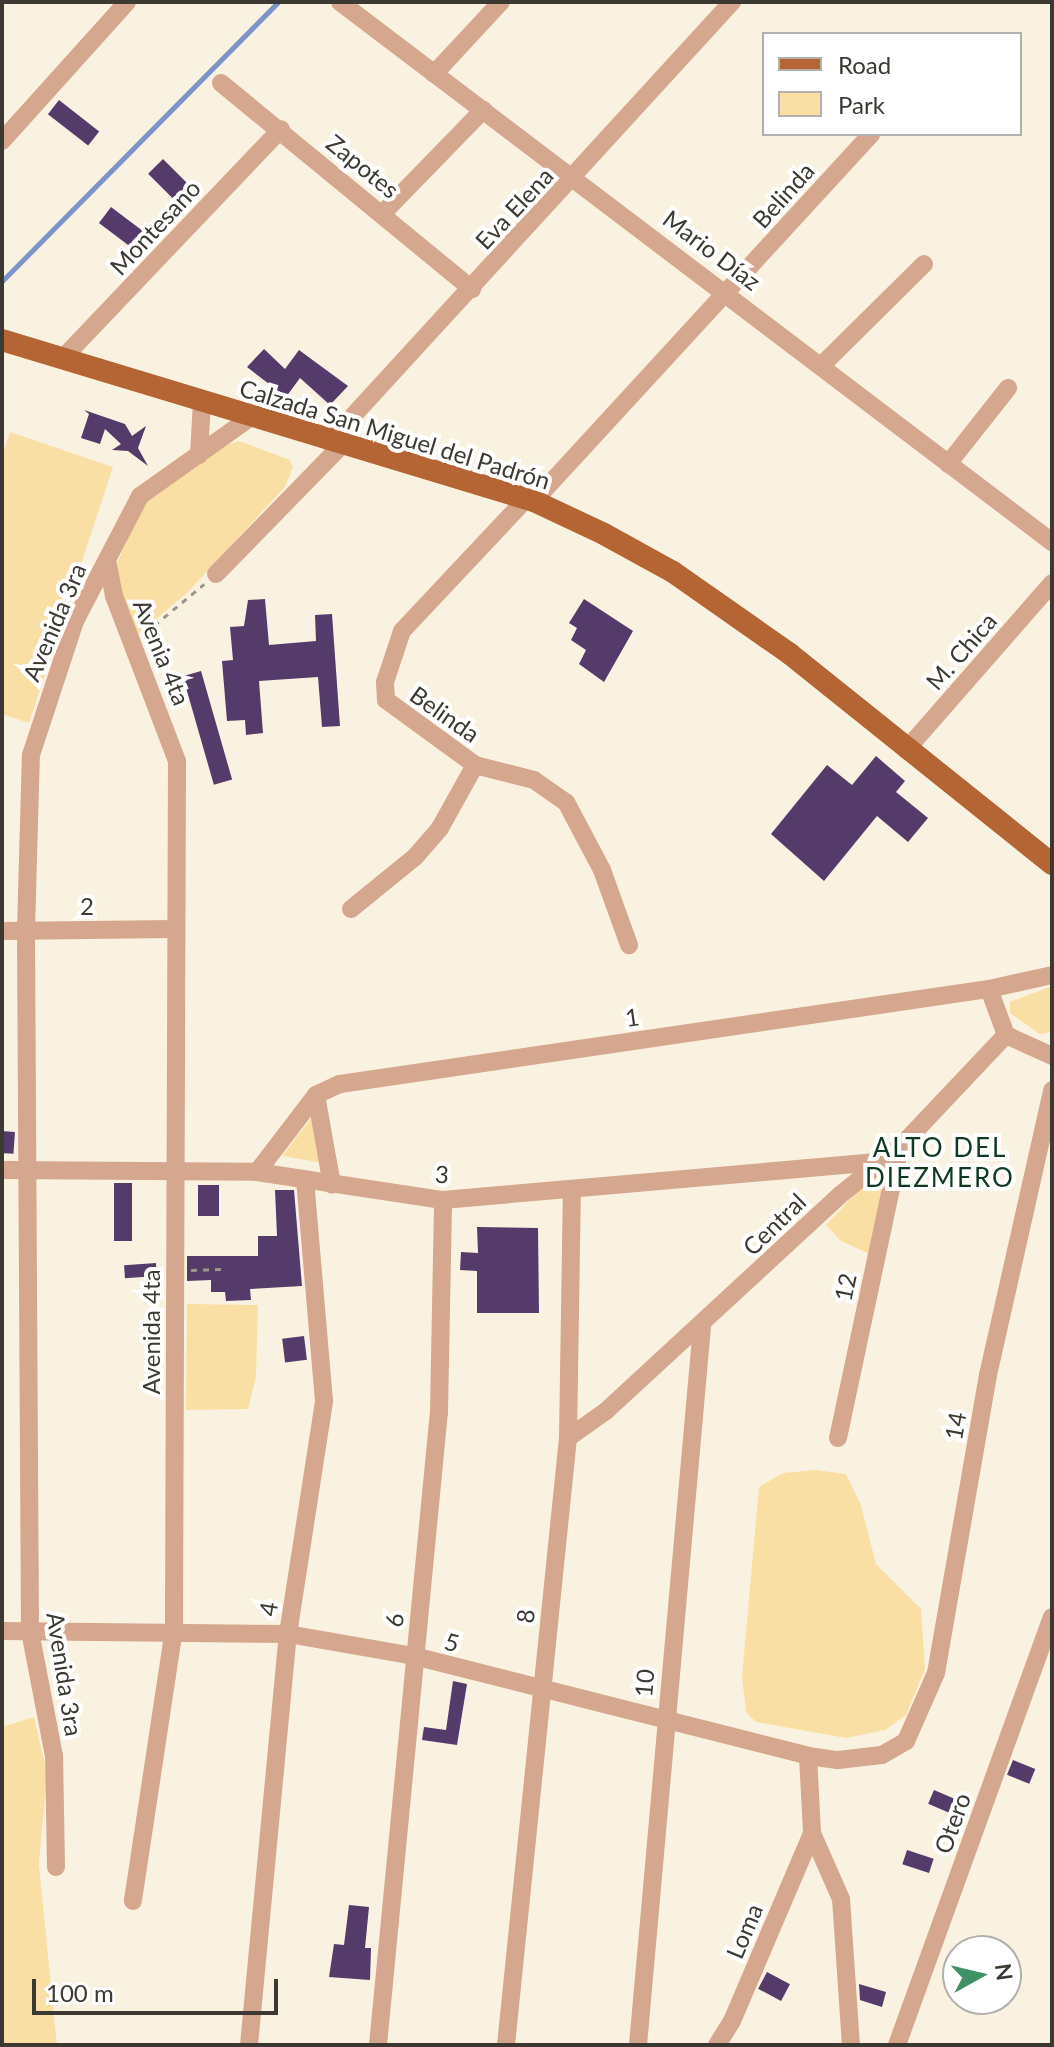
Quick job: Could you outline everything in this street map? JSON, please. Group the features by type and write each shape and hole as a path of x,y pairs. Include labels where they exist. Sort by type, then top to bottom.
{"main road":[{"name":"Calzada San Miguel del Padrón","path":"2,340 335,444 530,500 673,572 790,654 1052,864"}],"street":[{"path":"2,141 127,2"},
{"name":"Mario Díaz","path":"340,2 728,291 1052,542"},
{"path":"434,74 501,2"},
{"name":"Eva Elena","path":"216,574 732,3"},
{"name":"Zapotes","path":"221,83 281,129 472,289"},
{"path":"383,213 483,110"},
{"name":"Montesano","path":"63,358 281,129"},
{"name":"Belinda","path":"629,945 602,870 566,802 534,780 475,765 392,709 385,682 402,631 728,291 869,136"},
{"path":"823,364 924,264"},
{"path":"948,464 1008,388"},
{"path":"199,455 202,401"},
{"name":"Avenida 3ra","path":"56,1867 54,1756 30,1631 30,1170 26,930 31,755 75,621 140,496 251,417"},
{"name":"Avenia 4ta","path":"107,560 114,596 177,761"},
{"name":"M. Chica","path":"906,750 1052,583"},
{"name":"Avenida 4ta","path":"133,1901 174,1629 173,929 177,761"},
{"path":"351,909 415,857 440,828 475,765"},
{"name":"2","path":"2,931 173,929"},
{"name":"1","path":"316,1095 340,1084 989,989 1052,975"},
{"path":"989,989 1006,1035 1052,1056"},
{"name":"Central","path":"568,1438 606,1411 879,1162 900,1147 1006,1035"},
{"name":"14","path":"882,1755 906,1741 936,1673 988,1375 1052,1090"},
{"path":"257,1172 316,1095"},
{"path":"316,1095 332,1185"},
{"name":"12","path":"838,1438 900,1147"},
{"name":"3","path":"2,1170 257,1172 443,1200 572,1192 879,1162"},
{"name":"4","path":"249,2045 288,1634 324,1401 305,1181"},
{"name":"8","path":"506,2045 568,1438 572,1192"},
{"name":"6","path":"378,2045 439,1412 443,1200"},
{"name":"10","path":"638,2045 702,1326"},
{"name":"Otero","path":"897,2045 1052,1617"},
{"name":"5","path":"2,1631 174,1629 288,1634 414,1656 542,1690 665,1716 808,1756 838,1760 882,1755"},
{"path":"808,1756 812,1833 841,1899 851,2045"},
{"name":"Loma","path":"717,2045 732,2021 812,1833"}],"path":[{"path":"139,639 216,574"},
{"path":"175,1271 221,1269"}],"green space":[{"path":"10,432 113,467 29,723 2,714 2,456"},
{"path":"239,441 290,460 293,467 285,487 188,592 134,638 112,576 144,498 216,448"},
{"path":"1052,986 1052,1032 1040,1034 1010,1013 1010,1002"},
{"path":"313,1116 323,1163 282,1156"},
{"path":"874,1174 886,1182 869,1254 841,1241 826,1225"},
{"path":"187,1304 258,1305 256,1377 248,1409 186,1410"},
{"path":"815,1470 846,1474 861,1505 876,1564 921,1609 925,1669 906,1715 885,1730 846,1738 756,1722 746,1712 742,1677 759,1487 783,1473"},
{"path":"34,1717 47,1772 39,1864 57,2045 2,2045 2,1727"}],"building":[{"path":"59,100 99,131 88,146 48,114"},
{"path":"163,159 192,188 177,203 148,174"},
{"path":"111,207 148,235 136,251 99,223"},
{"path":"264,349 285,369 299,350 348,386 330,405 300,378 286,397 247,367"},
{"path":"84,410 125,424 132,436 146,426 138,448 148,466 128,451 112,450 121,444 105,429 100,444 81,438 89,414"},
{"path":"265,599 269,645 316,641 315,615 332,614 340,726 322,727 318,677 259,681 263,733 246,735 245,720 227,721 222,661 233,660 230,627 244,626 248,600"},
{"path":"584,599 633,631 604,682 579,664 586,650 571,640 577,628 569,623"},
{"path":"201,671 232,780 214,785 183,676"},
{"path":"876,756 905,781 896,792 928,818 908,842 877,816 824,881 771,834 827,765 852,785"},
{"path":"2,1131 15,1132 13,1154 2,1153"},
{"path":"114,1183 132,1183 132,1241 114,1241"},
{"path":"198,1185 219,1185 219,1216 198,1216"},
{"path":"275,1190 294,1190 302,1286 250,1289 251,1300 226,1301 225,1292 211,1292 211,1280 187,1281 187,1256 258,1256 258,1236 277,1236"},
{"path":"477,1227 538,1228 539,1313 477,1313 477,1271 460,1270 461,1252 478,1253"},
{"path":"156,1263 157,1276 125,1278 124,1265"},
{"path":"304,1336 307,1360 285,1363 282,1339"},
{"path":"453,1681 467,1684 457,1745 422,1740 424,1727 446,1730"},
{"path":"1013,1760 1035,1769 1029,1784 1007,1775"},
{"path":"934,1790 960,1801 954,1815 928,1804"},
{"path":"907,1850 934,1859 929,1873 902,1864"},
{"path":"349,1905 369,1907 365,1948 371,1948 370,1980 329,1977 334,1944 344,1945"},
{"path":"767,1972 790,1984 781,2001 758,1989"},
{"path":"859,1984 886,1992 882,2007 860,2000"}],"waterway":[{"path":"2,281 278,2"}],"district":[{"name":"ALTO DEL DIEZMERO","path":"940,1163"}]}
